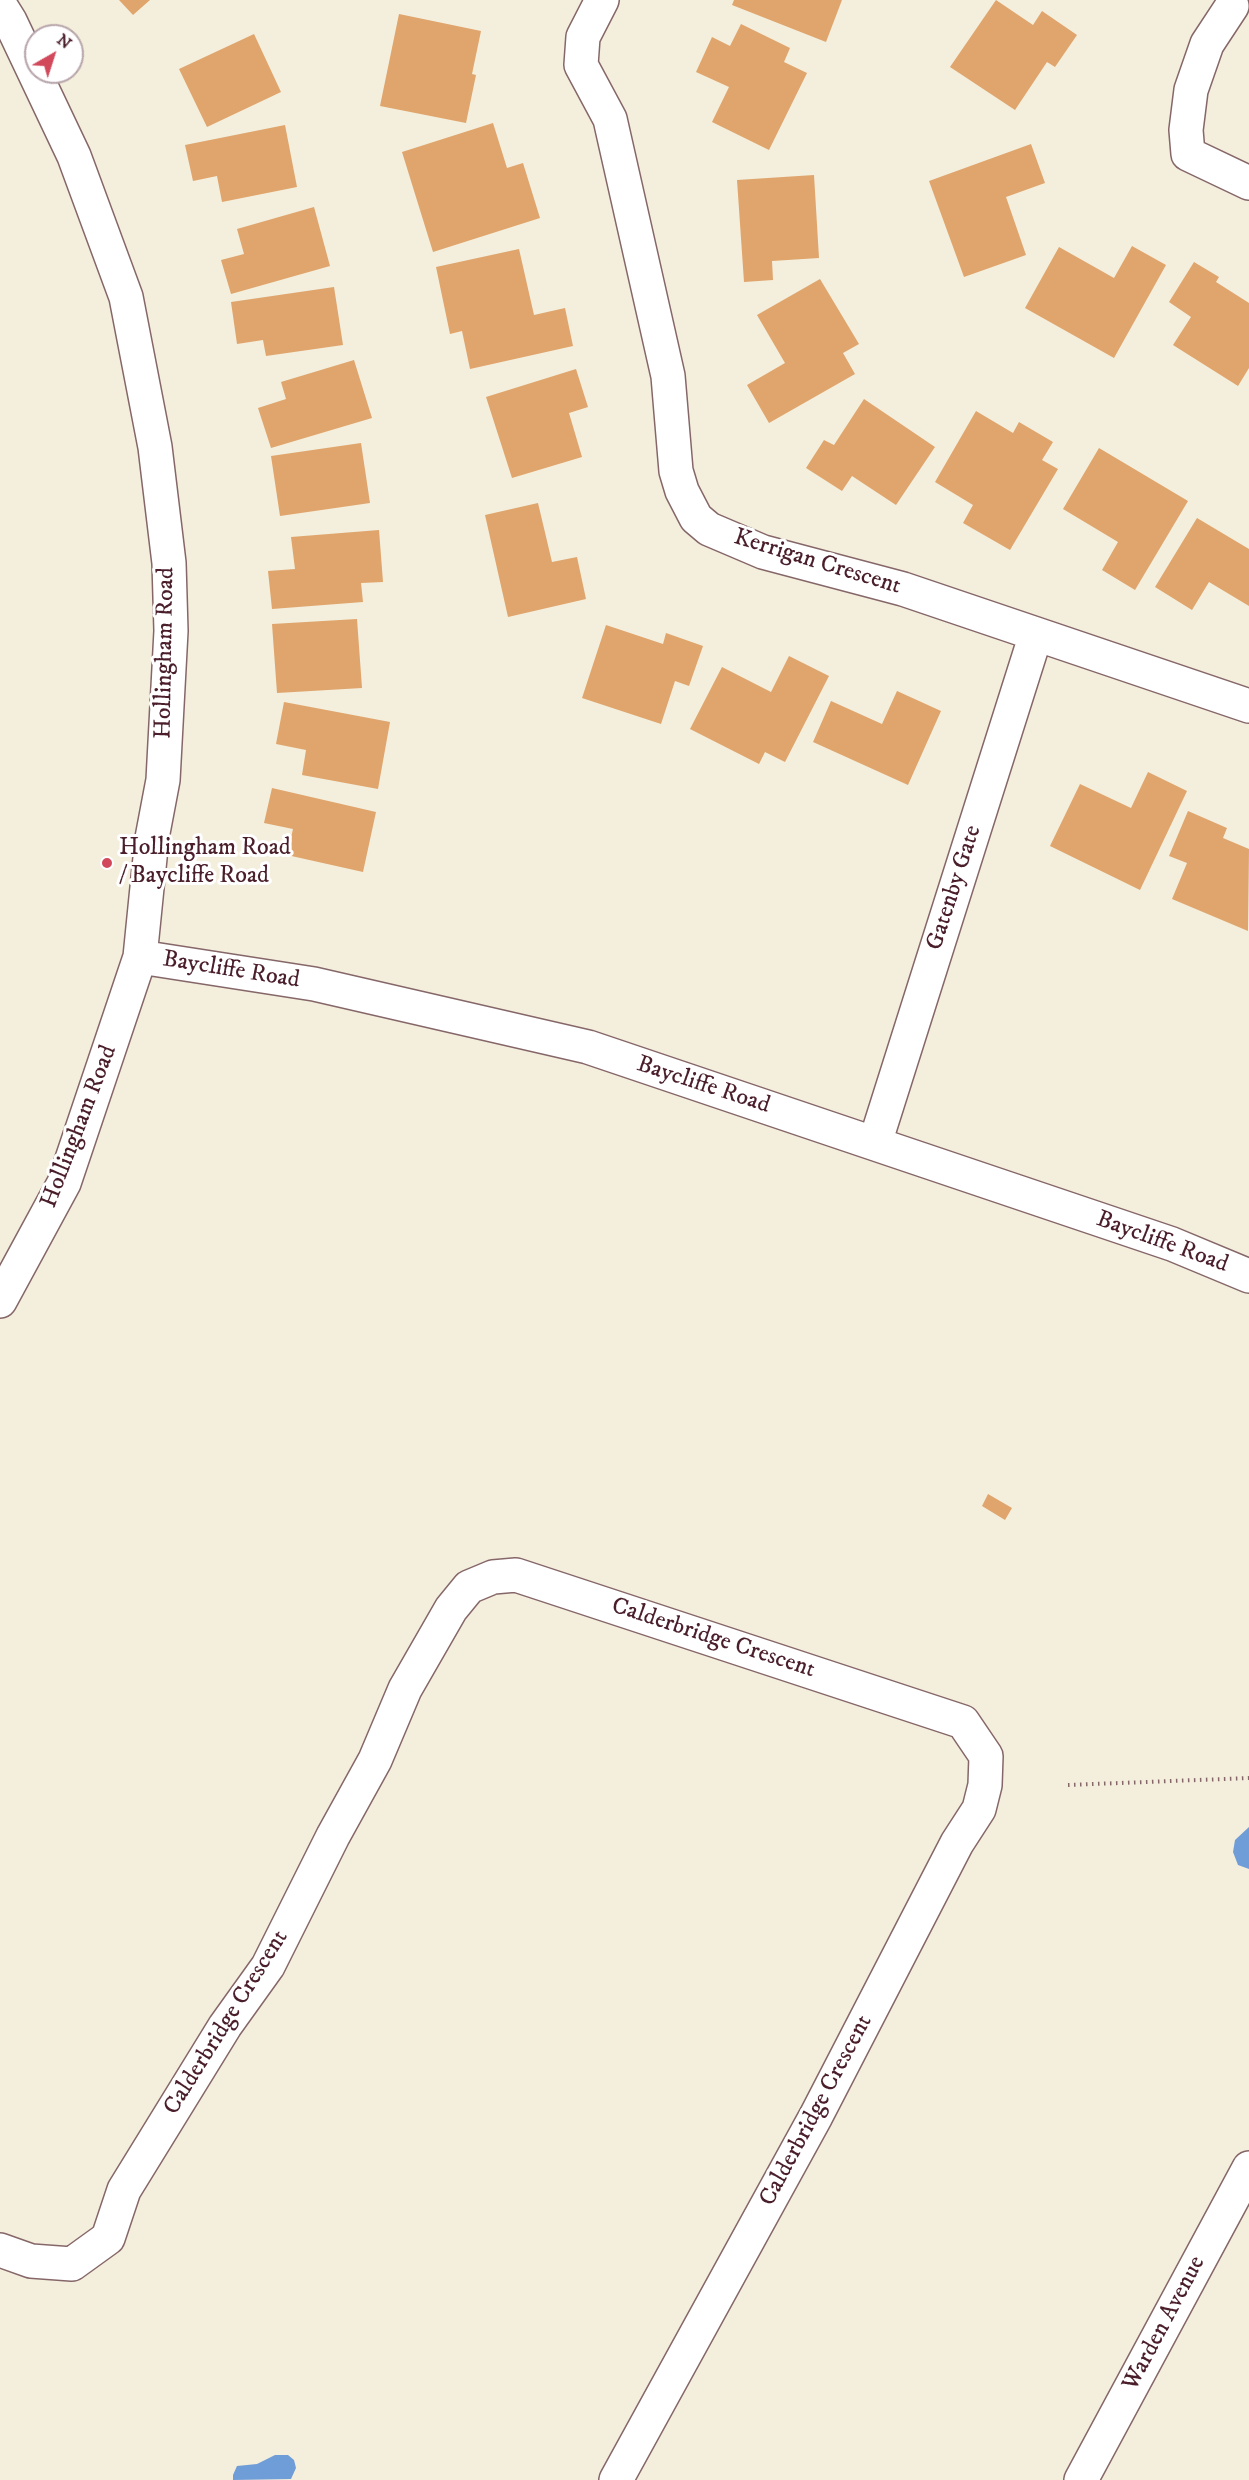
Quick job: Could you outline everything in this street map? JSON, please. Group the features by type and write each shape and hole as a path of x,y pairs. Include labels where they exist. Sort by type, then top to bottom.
{"street":[{"name":"Kerrigan Crescent","path":"602,0 583,37 581,65 610,119 668,375 676,471 682,491 696,518 709,529 763,552 903,589 1249,706"},
{"name":"Hollingham Road","path":"0,5 10,21 74,156 126,297 155,447 169,563 171,631 163,780 152,838 140,957 64,1182 0,1301"},
{"path":"1232,6 1207,44 1191,90 1186,130 1188,154 1249,183"},
{"name":"Gatenby Gate","path":"875,1143 1036,634"},
{"name":"Baycliffe Road","path":"140,957 314,984 588,1047 1172,1245 1249,1276"},
{"name":"Calderbridge Crescent","path":"0,2250 31,2261 72,2264 108,2238 124,2190 225,2026 268,1966 333,1836 375,1760 405,1689 451,1609 469,1587 493,1577 516,1575 963,1722 986,1756 985,1785 979,1809 957,1843 816,2116 616,2480"},
{"name":"Warden Avenue","path":"1081,2480 1249,2168"}],"path":[{"path":"1068,1785 1249,1778"}],"water":[{"path":"1249,1827 1249,1869 1238,1865 1233,1852 1235,1840"},
{"path":"275,2455 288,2455 294,2460 296,2468 291,2479 233,2480 237,2466 257,2464"}],"building":[{"path":"119,0 150,0 133,15"},
{"path":"734,0 842,0 826,42 732,5"},
{"path":"996,0 1033,25 1042,11 1077,35 1055,67 1047,62 1015,110 950,67"},
{"path":"399,14 481,31 472,74 476,75 466,123 380,106"},
{"path":"741,24 790,48 784,62 807,73 769,150 712,122 729,87 696,72 712,37 730,46"},
{"path":"254,34 281,92 207,127 179,69"},
{"path":"493,123 507,168 523,163 540,218 433,252 402,152"},
{"path":"285,125 297,187 222,202 217,176 193,181 185,145"},
{"path":"1031,144 1045,183 1006,197 1026,255 964,277 929,181"},
{"path":"814,175 819,258 772,261 773,280 744,282 737,180"},
{"path":"314,207 330,266 231,294 221,260 244,254 237,229"},
{"path":"1132,246 1166,265 1114,358 1025,308 1059,247 1114,278"},
{"path":"519,249 534,315 565,308 573,346 470,369 462,331 450,334 436,267"},
{"path":"1194,262 1219,277 1216,282 1249,303 1249,368 1238,386 1173,345 1191,317 1169,302"},
{"path":"820,279 859,344 843,353 855,374 769,423 747,385 785,363 757,315"},
{"path":"334,287 343,345 266,356 263,340 237,344 231,302"},
{"path":"354,360 372,418 271,448 258,408 286,399 281,382"},
{"path":"576,369 588,407 569,413 582,457 512,478 486,397"},
{"path":"864,399 935,447 896,505 852,476 842,491 806,468 824,440 834,445"},
{"path":"976,411 1013,433 1019,422 1053,442 1042,460 1058,469 1010,550 963,523 973,505 935,482"},
{"path":"361,443 370,503 280,516 271,456"},
{"path":"1099,448 1188,501 1135,590 1102,570 1118,542 1063,509"},
{"path":"538,503 552,562 577,557 586,599 508,617 485,515"},
{"path":"1197,518 1249,549 1249,606 1209,582 1192,610 1155,587"},
{"path":"379,530 383,582 361,583 363,602 272,609 268,571 295,569 291,537"},
{"path":"357,619 362,688 277,693 272,624"},
{"path":"606,625 663,644 666,633 703,646 689,686 675,681 661,724 582,698"},
{"path":"789,656 829,676 785,762 765,752 759,764 690,729 722,667 771,692"},
{"path":"897,691 941,711 908,785 813,742 831,701 882,724"},
{"path":"284,702 390,722 378,789 302,775 306,750 276,744"},
{"path":"1148,772 1187,791 1140,890 1050,846 1080,784 1131,808"},
{"path":"272,788 376,812 363,872 287,855 293,829 264,823"},
{"path":"1188,811 1227,828 1223,838 1249,849 1248,931 1172,899 1187,863 1169,856"},
{"path":"988,1494 1012,1508 1005,1520 982,1506"}],"place":[{"name":"Hollingham Road / Baycliffe Road","path":"107,863"}]}
